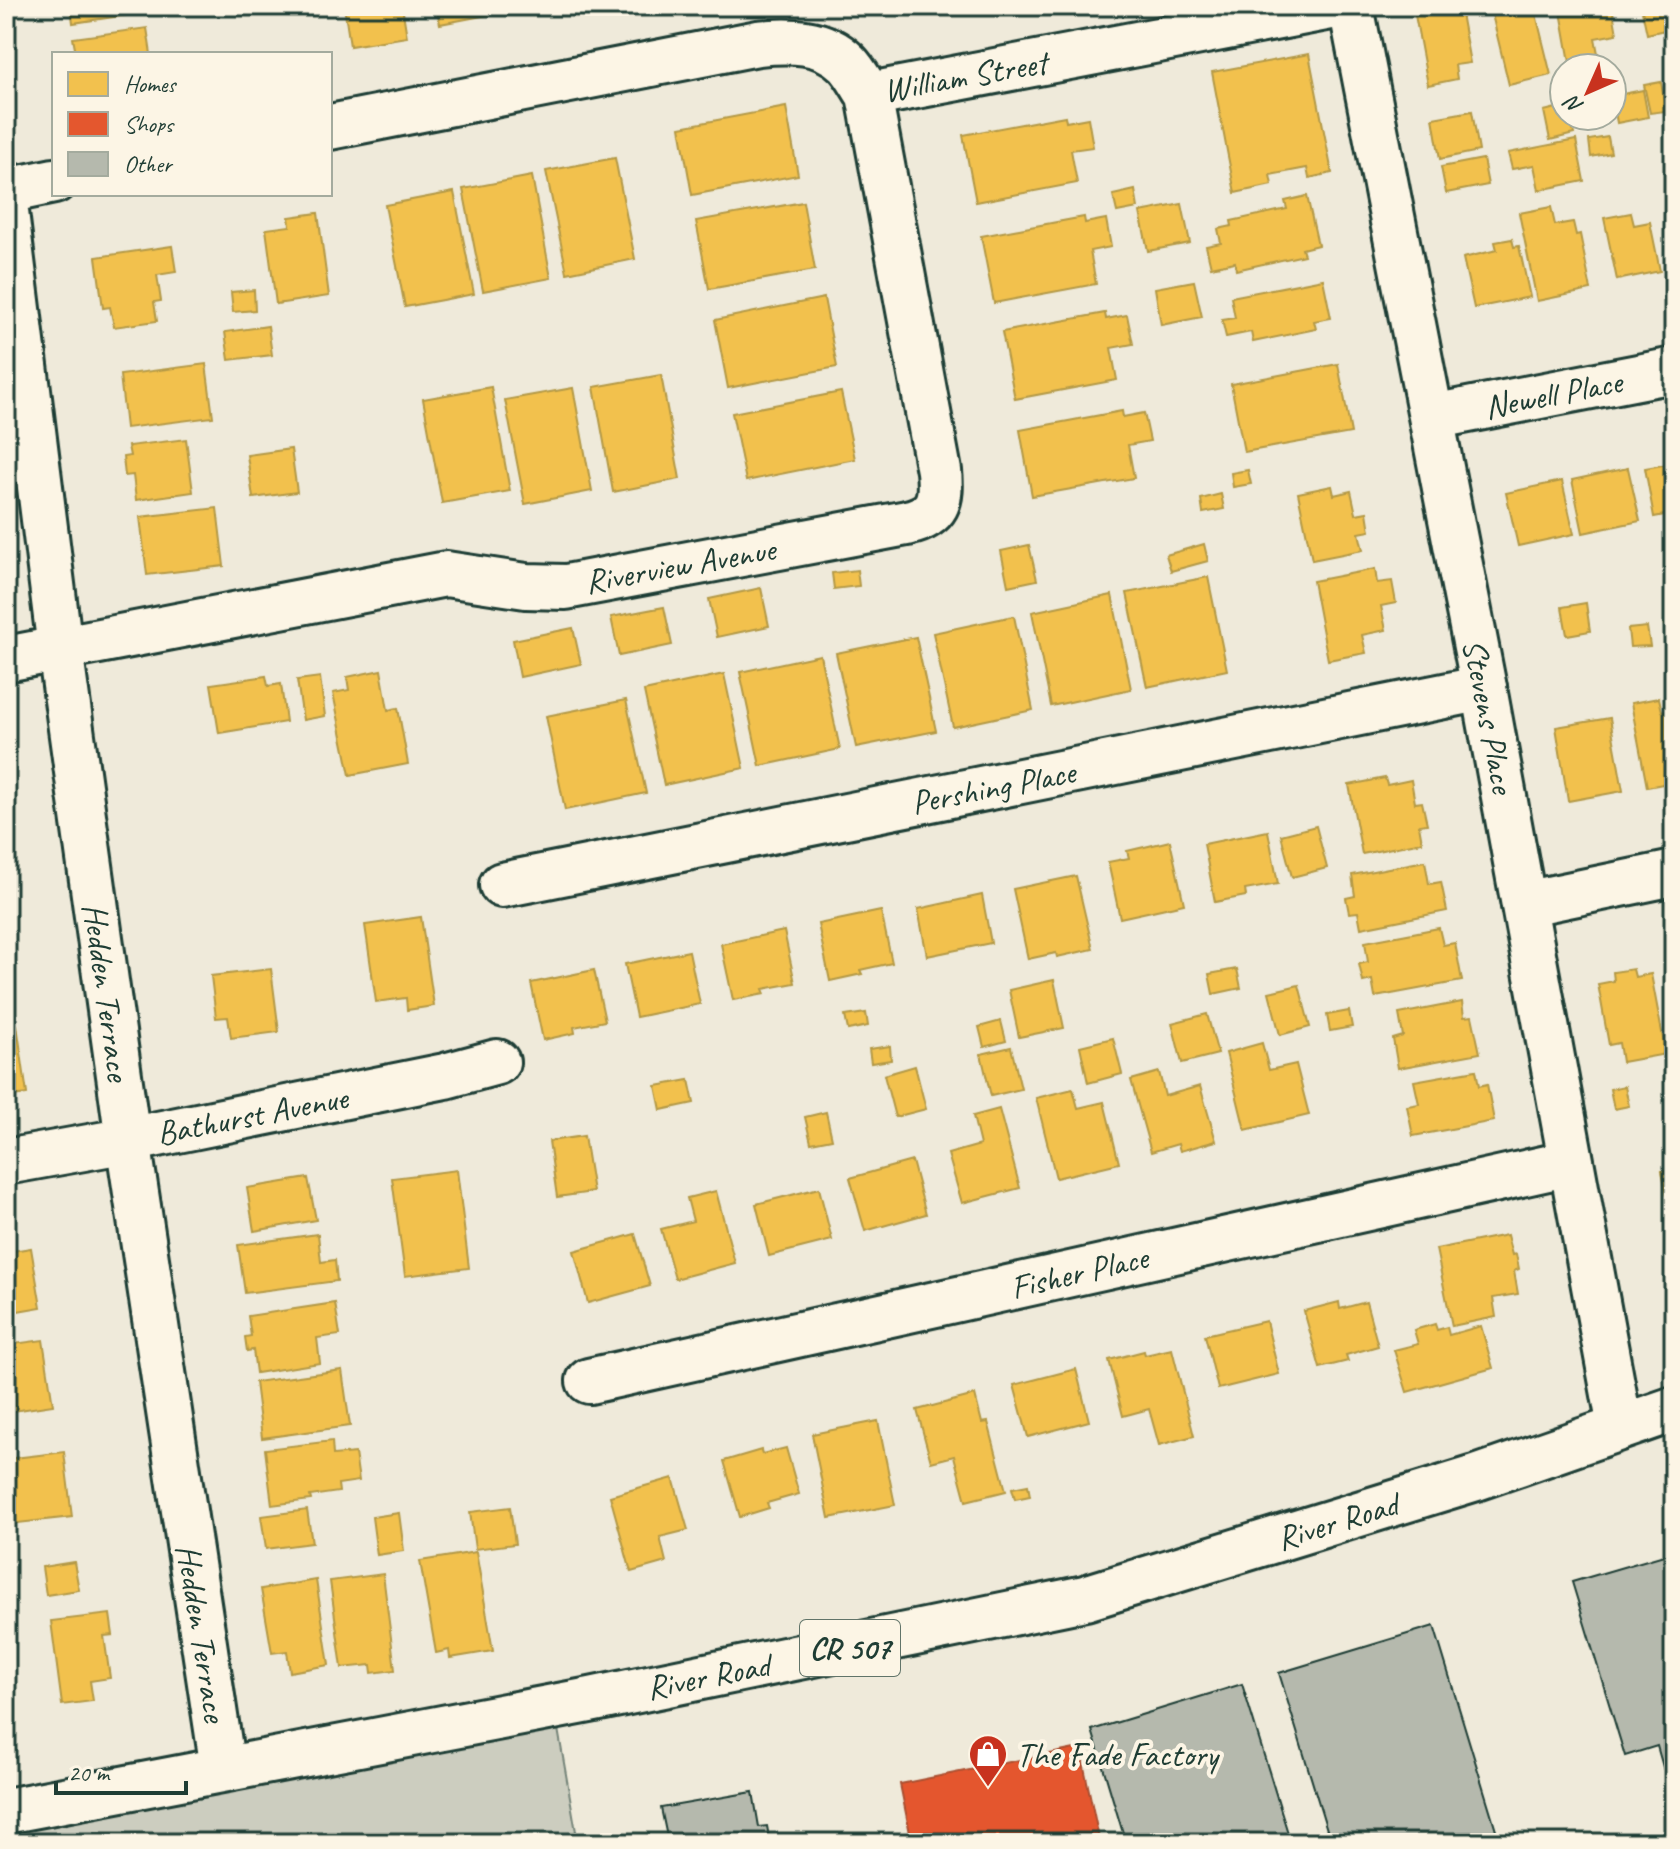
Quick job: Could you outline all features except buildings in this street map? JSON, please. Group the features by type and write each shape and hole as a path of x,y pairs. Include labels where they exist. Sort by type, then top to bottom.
{"street":[{"name":"William Street","path":"332,127 758,43 792,39 825,49 847,63 869,95 1337,6"},
{"name":"Stevens Place","path":"1351,6 1484,688 1620,1427"},
{"name":"Riverview Avenue","path":"6,659 446,574 526,586 566,587 922,520 942,495 869,95"},
{"path":"6,191 52,181"},
{"name":"Hedden Terrace","path":"6,212 60,649 128,1140 223,1769"},
{"name":"Newell Place","path":"1432,417 1674,370"},
{"name":"Pershing Place","path":"502,885 1484,688"},
{"path":"1524,904 1674,873"},
{"name":"Bathurst Avenue","path":"6,1162 445,1076 497,1062"},
{"name":"Fisher Place","path":"589,1381 1570,1163"},
{"name":"River Road","path":"6,1811 605,1697 1085,1598 1476,1478 1674,1409"}],"shaded area":[{"path":"554,1706 578,1843 6,1843 6,1811"}],"place":[{"name":"The Fade Factory","path":"988,1788"}]}
